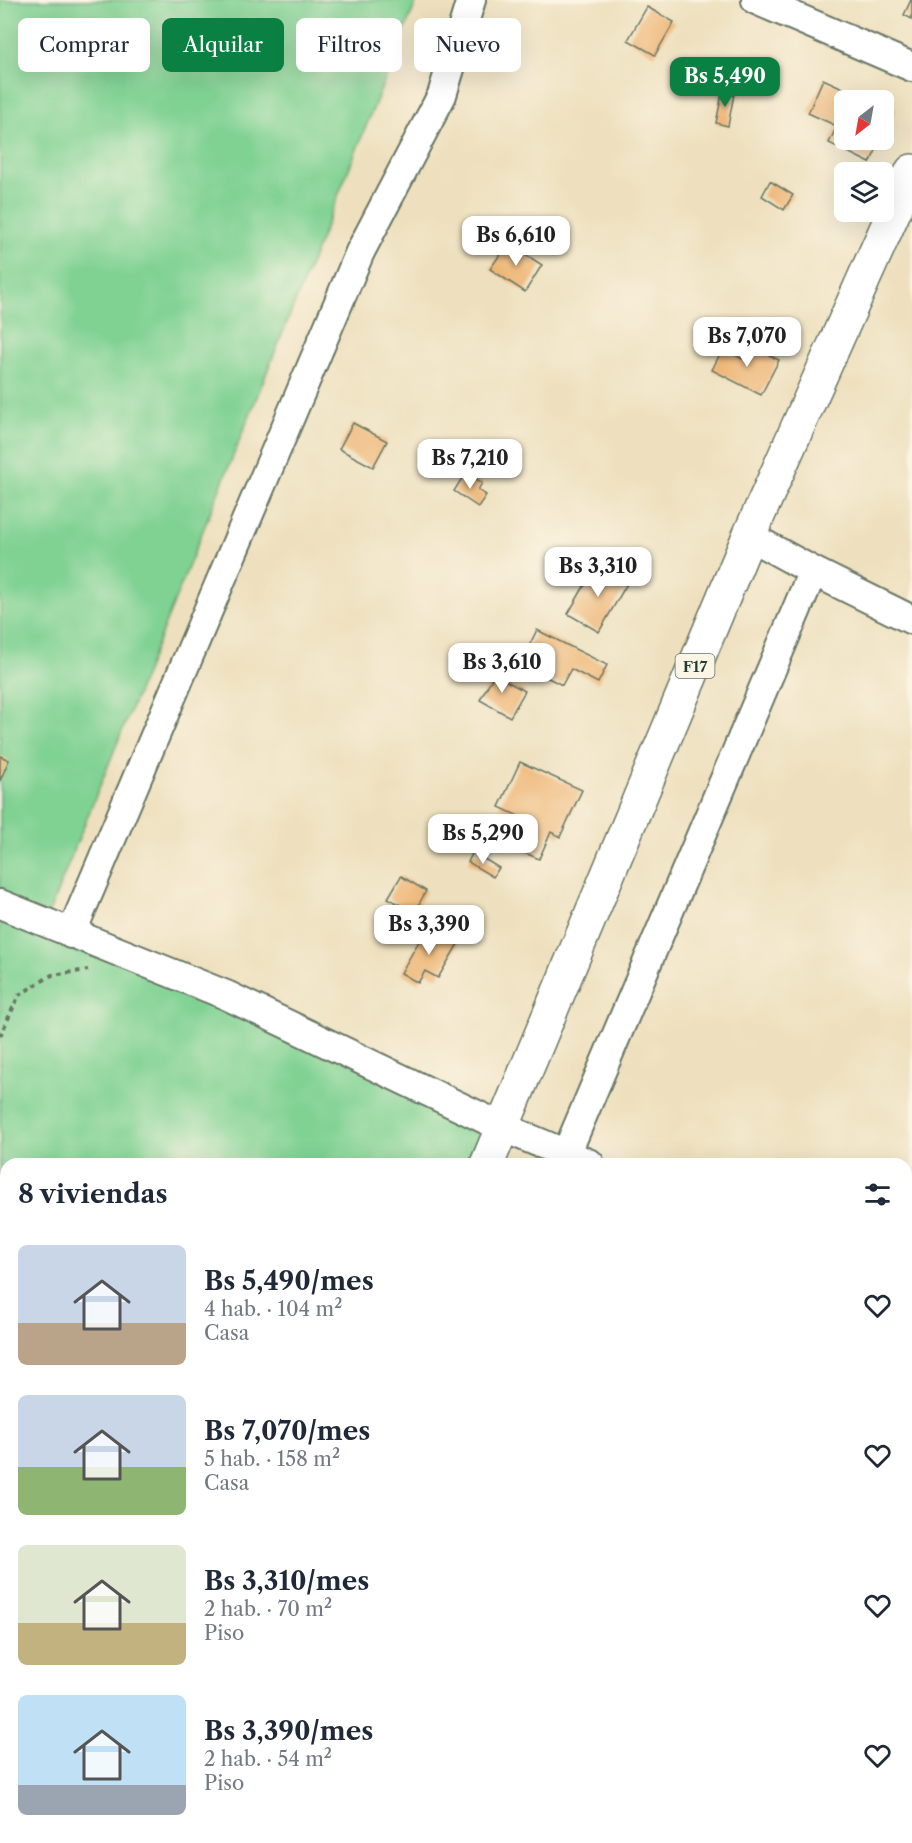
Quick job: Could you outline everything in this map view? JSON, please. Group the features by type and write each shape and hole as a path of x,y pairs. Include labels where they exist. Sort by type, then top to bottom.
{"highway":[{"name":"F17","path":"489,1158 749,536 912,171"}],"street":[{"path":"71,934 360,252 442,95 471,0"},
{"path":"756,0 912,67"},
{"path":"749,536 813,572 912,620"},
{"path":"574,1158 813,572"},
{"path":"0,904 226,995 567,1158"}],"path":[{"path":"0,1036 19,995 52,975 97,969"}],"green space":[{"path":"0,0 417,0 402,37 402,18 296,18 296,72 388,72 45,922 502,1127 489,1158 0,1158"}],"building":[{"path":"912,0 912,19 904,15"},
{"path":"647,7 674,22 655,55 628,40"},
{"path":"823,79 847,90 834,90 834,125 808,113"},
{"path":"723,89 734,94 728,126 716,123"},
{"path":"834,132 834,145 829,143"},
{"path":"843,150 876,150 870,162"},
{"path":"770,181 793,195 784,210 762,196"},
{"path":"508,243 542,265 525,292 490,269"},
{"path":"749,345 779,360 761,395 712,370 723,348 742,359"},
{"path":"353,423 387,441 373,467 339,449"},
{"path":"466,472 482,483 478,490 486,495 478,507 454,491"},
{"path":"597,564 628,582 599,632 568,614"},
{"path":"537,630 607,665 598,683 571,669 562,685 520,664"},
{"path":"497,669 507,675 506,681 525,691 510,717 480,700"},
{"path":"0,756 9,760 0,781"},
{"path":"520,762 582,790 560,837 551,832 539,859 516,849 529,821 499,807"},
{"path":"473,852 499,868 493,877 468,862"},
{"path":"401,876 426,891 414,913 388,898"},
{"path":"427,927 458,944 438,978 425,971 418,983 401,973"}]}
